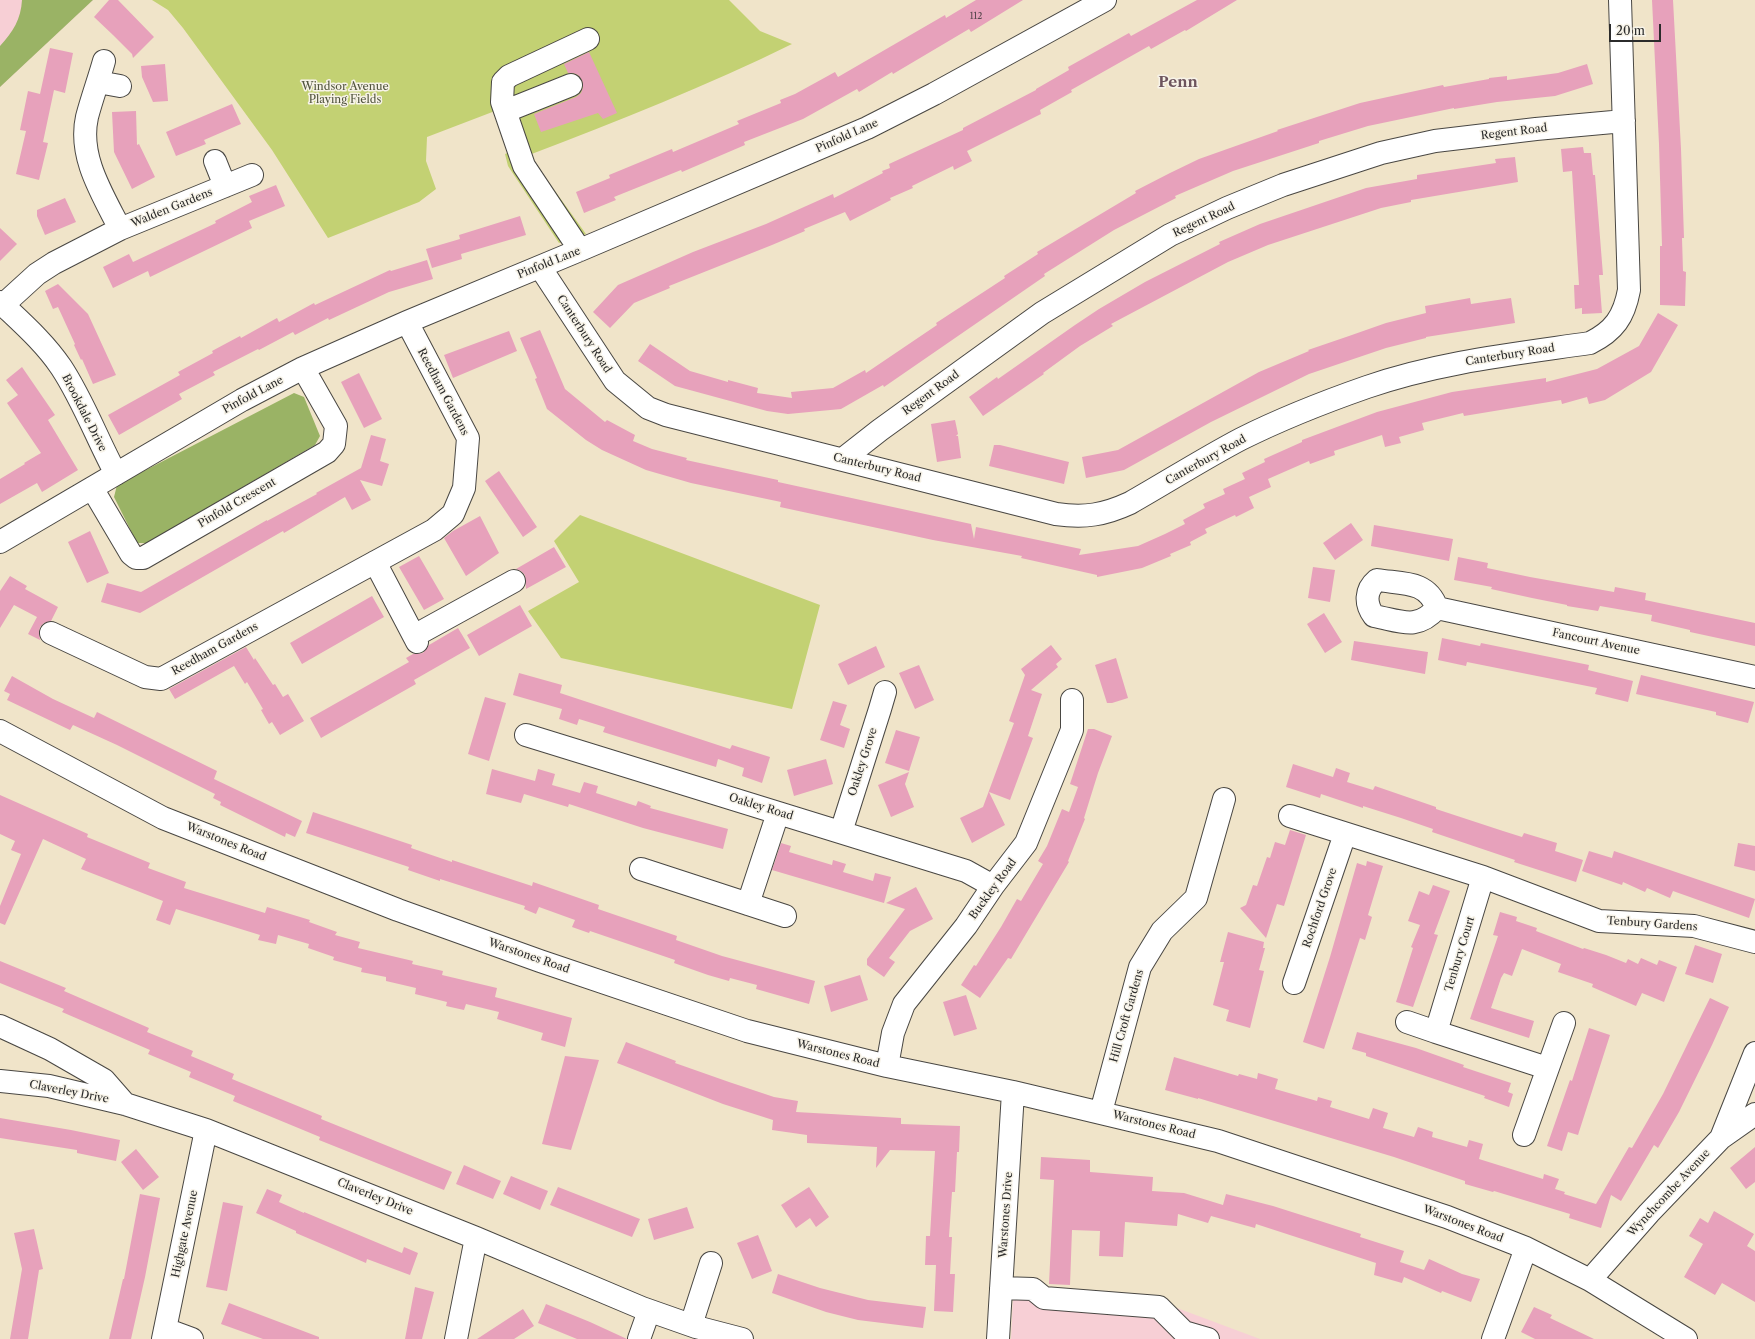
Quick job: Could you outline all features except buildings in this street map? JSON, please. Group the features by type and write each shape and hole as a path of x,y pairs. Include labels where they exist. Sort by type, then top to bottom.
{"street":[{"name":"Pinfold Lane","path":"0,542 242,400 303,368 407,322 867,128 934,94 1105,0"},
{"name":"Canterbury Road","path":"540,266 615,381 648,408 666,415 1056,514 1091,516 1112,511 1130,503 1240,440 1313,407 1368,386 1438,367 1510,353 1590,343 1602,337 1618,321 1627,302 1629,290 1620,0"},
{"path":"580,250 524,166 502,102 503,82 509,76 588,39"},
{"name":"Walden Gardens","path":"104,61 87,118 85,137 87,153 94,177 120,229"},
{"path":"98,82 120,86"},
{"path":"506,111 571,85"},
{"name":"Regent Road","path":"843,459 880,430 1042,313 1170,235 1227,208 1283,185 1389,151 1443,140 1536,129 1624,121"},
{"name":"Walden Gardens","path":"215,161 225,186"},
{"name":"Walden Gardens","path":"1,304 37,274 54,263 120,229 252,175"},
{"name":"Brookdale Drive","path":"1,304 43,344 60,366 79,398 104,453 116,474"},
{"name":"Reedham Gardens","path":"51,633 145,677 161,679 434,530 453,514 464,488 468,438 407,322"},
{"name":"Pinfold Crescent","path":"92,488 131,554 136,558 143,558 327,452 334,444 336,426 303,368"},
{"path":"375,562 415,639 514,581"},
{"name":"Fancourt Avenue","path":"1437,608 1755,677"},
{"name":"Oakley Grove","path":"841,832 885,692"},
{"name":"Buckley Road","path":"887,1066 893,1034 904,1004 966,926 993,886 1026,843 1072,730 1072,700"},
{"name":"Warstones Road","path":"0,731 163,818 398,910 540,961 747,1031 887,1066 1013,1092 1218,1141 1447,1217 1526,1248 1590,1280 1686,1339"},
{"name":"Oakley Road","path":"526,735 966,871 993,886"},
{"name":"Hill Croft Gardens","path":"1101,1112 1140,967 1162,931 1196,898 1224,799"},
{"path":"748,904 778,813"},
{"path":"1290,816 1483,877"},
{"name":"Rochford Grove","path":"1294,983 1345,834"},
{"path":"641,869 785,916"},
{"name":"Tenbury Gardens","path":"1483,877 1599,921 1694,926 1755,942"},
{"name":"Tenbury Court","path":"1436,1032 1483,877"},
{"path":"1407,1022 1547,1068"},
{"path":"1524,1135 1564,1023"},
{"path":"0,1026 50,1048 104,1080 125,1104"},
{"path":"1721,1138 1755,1053"},
{"name":"Claverley Drive","path":"0,1081 49,1086 125,1104 206,1130 476,1238 649,1311 691,1325 742,1339"},
{"name":"Warstones Drive","path":"998,1339 1013,1092"},
{"name":"Wynchcombe Avenue","path":"1590,1280 1649,1213 1721,1138 1755,1114"},
{"name":"Highgate Avenue","path":"164,1334 206,1130"},
{"path":"456,1339 476,1238"},
{"path":"1493,1339 1526,1248"},
{"path":"691,1325 711,1263"},
{"path":"1001,1288 1033,1289 1044,1298 1159,1307 1184,1332 1208,1339"},
{"path":"639,1339 649,1311"},
{"path":"164,1334 192,1339"}],"shaded area":[{"path":"0,0 93,0 0,87"},
{"path":"1013,1298 1177,1308 1260,1339 1011,1339"}],"green space":[{"path":"22,0 93,0 0,87 0,46 16,25"},
{"name":"Windsor Avenue Playing Fields","path":"152,0 729,0 760,31 792,44 728,74 662,102 529,155 586,234 559,243 508,166 505,154 510,152 495,111 427,137 426,161 436,189 419,202 328,238 272,150 183,28 168,10"},
{"path":"294,393 304,397 320,436 315,445 147,543 137,543 114,497 117,485"},
{"path":"580,515 820,605 792,709 561,658 528,611 579,582 554,541"}],"district":[{"name":"Penn","path":"1178,83"}]}
